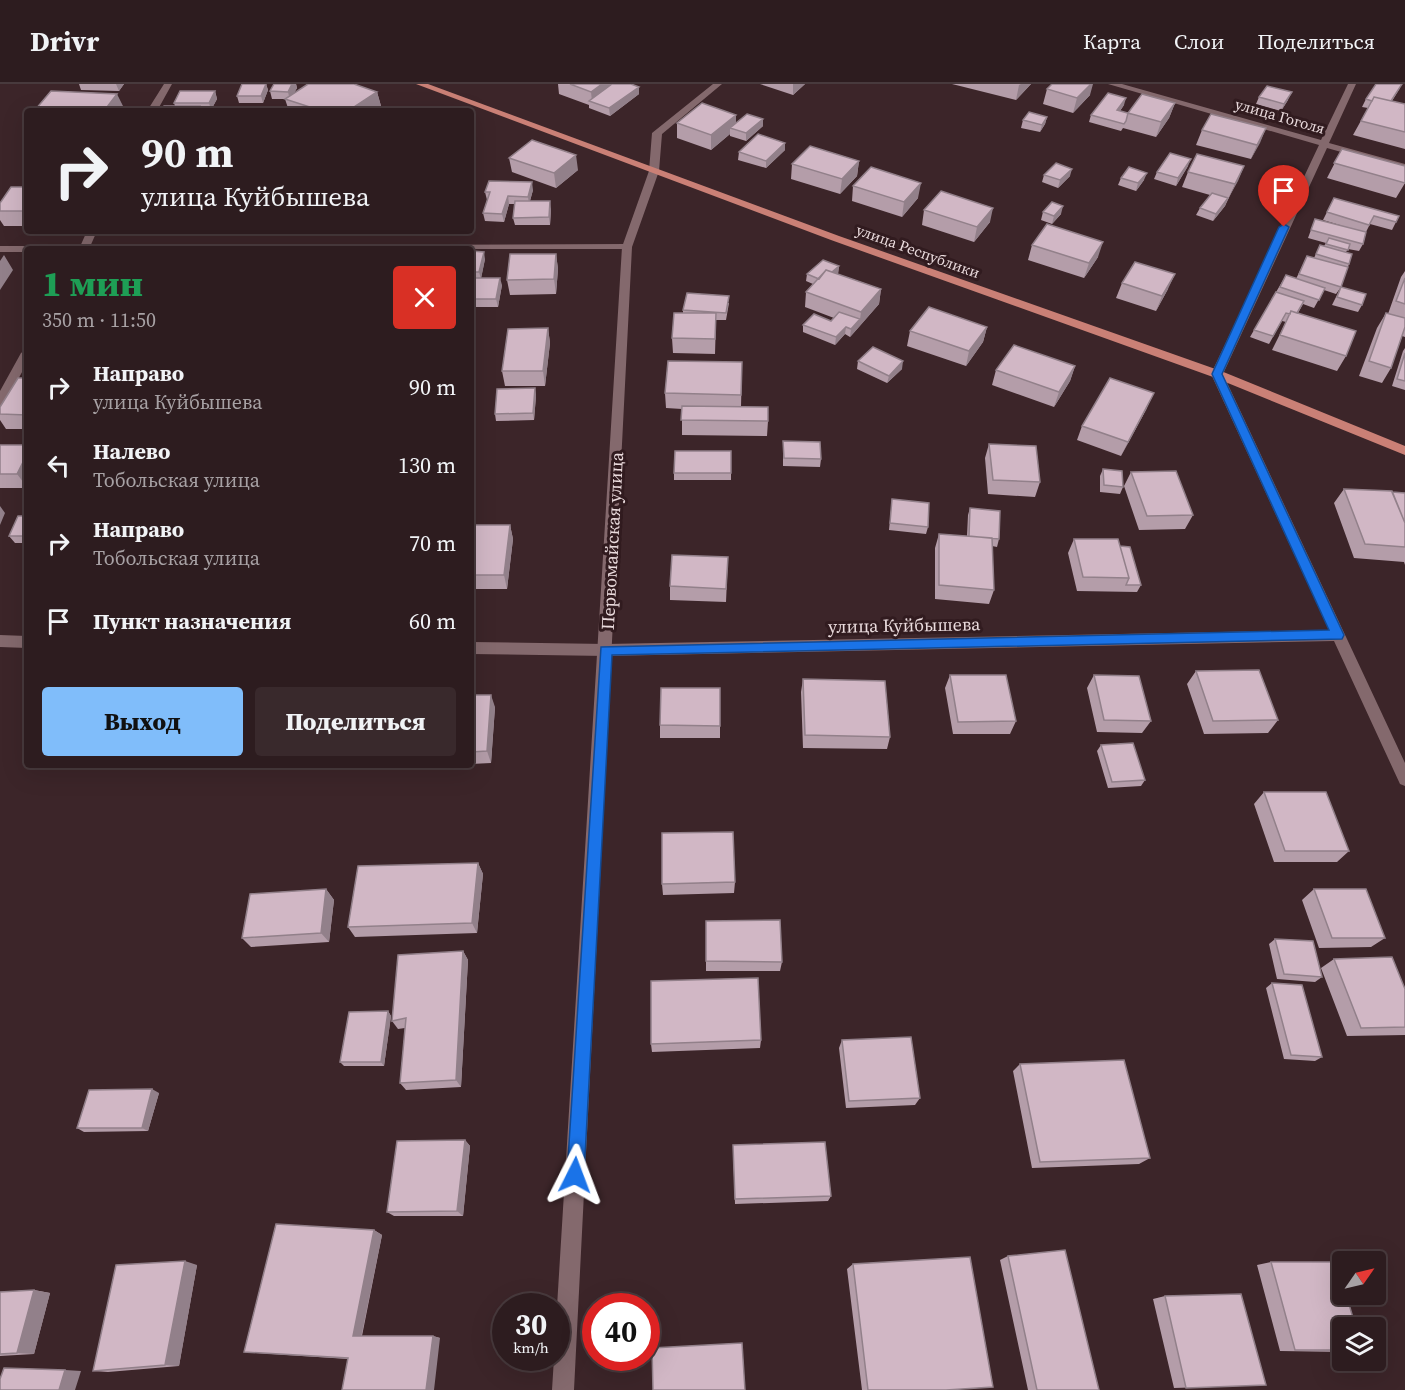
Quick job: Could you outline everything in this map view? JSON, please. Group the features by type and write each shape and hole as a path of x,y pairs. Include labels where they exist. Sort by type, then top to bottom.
{"main road":[{"name":"улица Республики","path":"420,84 1217,374 1405,451"}],"street":[{"path":"154,108 168,84"},
{"name":"Первомайская улица","path":"563,1390 627,247 654,171 657,133 718,84"},
{"name":"улица Гоголя","path":"1112,84 1405,166"},
{"path":"1352,84 1217,374 1405,779"},
{"path":"474,248 627,247"},
{"path":"0,249 24,249"},
{"path":"0,402 24,358"},
{"name":"улица Куйбышева","path":"474,648 606,650 1338,635"},
{"path":"0,641 24,642"}],"building":[{"path":"242,84 266,84 261,96 237,96"},
{"path":"274,84 292,84 288,92 270,91"},
{"path":"308,84 354,84 377,92 353,108 313,108 285,99"},
{"path":"570,84 602,84 591,92"},
{"path":"612,84 631,84 639,87 609,108 589,101"},
{"path":"1052,84 1091,84 1077,98 1047,89"},
{"path":"1376,84 1402,84 1391,101 1374,97 1372,101 1366,99"},
{"path":"1267,86 1292,92 1284,104 1259,97"},
{"path":"51,91 117,94 106,108 37,108"},
{"path":"180,91 215,91 209,103 174,103"},
{"path":"1108,93 1126,98 1117,110 1128,113 1124,124 1091,115"},
{"path":"1142,94 1175,103 1161,122 1128,113"},
{"path":"1374,97 1405,104 1405,132 1361,121"},
{"path":"702,103 736,115 711,135 677,123"},
{"path":"164,106 200,106 199,108 163,108"},
{"path":"1029,112 1047,117 1042,125 1023,120"},
{"path":"747,114 763,119 746,133 730,128"},
{"path":"1211,114 1266,128 1257,145 1202,130"},
{"path":"758,134 785,143 766,161 739,152"},
{"path":"532,140 576,155 554,173 509,158"},
{"path":"810,146 859,161 842,179 792,164"},
{"path":"1342,149 1405,166 1405,183 1334,163"},
{"path":"1170,153 1191,159 1178,178 1157,172"},
{"path":"1197,154 1244,166 1235,184 1188,172"},
{"path":"1056,163 1072,169 1060,180 1044,175"},
{"path":"871,167 921,183 904,202 853,186"},
{"path":"1129,167 1147,173 1138,183 1121,178"},
{"path":"489,181 532,182 528,197 508,196 502,214 483,213 490,192 485,192"},
{"path":"11,187 24,187 24,211 0,211 0,203"},
{"path":"941,191 993,208 977,227 924,210"},
{"path":"1212,193 1228,198 1216,214 1200,208"},
{"path":"1334,198 1399,216 1396,222 1374,216 1369,225 1327,212"},
{"path":"515,201 550,201 549,217 513,218"},
{"path":"1052,202 1063,206 1054,216 1043,212"},
{"path":"1315,219 1366,232 1363,244 1311,230"},
{"path":"1047,224 1103,242 1089,263 1032,245"},
{"path":"1329,238 1350,244 1348,250 1326,244"},
{"path":"1320,245 1352,254 1349,264 1316,254"},
{"path":"474,251 484,252 479,272 474,272"},
{"path":"510,254 556,254 554,279 507,280"},
{"path":"1307,256 1348,267 1341,287 1299,274"},
{"path":"823,260 839,266 832,272 826,270 819,279 807,274"},
{"path":"1135,262 1175,274 1162,296 1122,283"},
{"path":"826,270 881,289 861,312 806,292"},
{"path":"1286,275 1325,288 1319,300 1280,287"},
{"path":"474,278 500,278 496,299 474,299"},
{"path":"1405,278 1405,304 1396,301"},
{"path":"1341,287 1366,294 1362,305 1337,297"},
{"path":"1276,292 1304,301 1297,313 1291,311 1290,314 1286,313 1273,336 1254,330"},
{"path":"687,293 729,296 726,313 683,310"},
{"path":"929,307 987,327 969,351 910,331"},
{"path":"1291,311 1356,331 1346,356 1280,335"},
{"path":"839,312 860,319 851,329 846,327 836,337 803,325 814,314 831,321"},
{"path":"674,313 716,313 715,339 672,338"},
{"path":"1386,313 1405,318 1405,327 1391,368 1369,361"},
{"path":"548,328 543,371 502,371 508,329"},
{"path":"1014,345 1075,366 1059,392 996,370"},
{"path":"873,347 903,361 889,376 858,361"},
{"path":"1405,353 1405,381 1397,379"},
{"path":"668,361 742,362 741,395 665,393"},
{"path":"18,378 24,378 24,415 0,414 0,407"},
{"path":"1110,378 1154,393 1128,442 1082,426"},
{"path":"535,388 533,413 495,414 497,389"},
{"path":"682,406 768,407 768,421 681,420"},
{"path":"783,441 820,442 821,459 784,458"},
{"path":"989,444 1036,446 1040,482 993,480"},
{"path":"0,445 24,445 24,460 17,474 0,474"},
{"path":"675,451 731,451 731,473 674,473"},
{"path":"1103,469 1122,471 1123,487 1104,485"},
{"path":"1176,471 1193,515 1147,516 1131,472"},
{"path":"1344,489 1392,491 1405,523 1405,547 1365,544"},
{"path":"1392,492 1405,493 1405,523"},
{"path":"892,499 929,503 928,527 890,523"},
{"path":"970,508 1000,511 999,539 969,536"},
{"path":"18,516 24,516 24,536 9,536"},
{"path":"474,525 510,525 504,575 474,575"},
{"path":"939,534 992,538 994,590 939,585"},
{"path":"1074,539 1118,539 1129,578 1083,577"},
{"path":"1120,546 1130,547 1141,585 1126,585 1129,578"},
{"path":"672,555 728,557 726,589 670,586"},
{"path":"1259,670 1278,720 1213,721 1196,671"},
{"path":"950,675 1006,675 1016,721 958,722"},
{"path":"1094,675 1139,676 1151,721 1104,720"},
{"path":"803,679 885,681 890,737 805,735"},
{"path":"661,688 720,688 720,726 660,725"},
{"path":"474,695 491,695 487,751 474,752"},
{"path":"1133,743 1145,780 1112,782 1101,745"},
{"path":"1264,792 1326,792 1349,851 1285,851"},
{"path":"733,832 735,882 662,884 662,833"},
{"path":"478,863 472,923 348,927 358,866"},
{"path":"326,889 321,933 242,938 250,894"},
{"path":"1314,889 1366,889 1385,938 1332,938"},
{"path":"780,920 782,962 706,961 706,921"},
{"path":"1275,939 1313,941 1322,977 1284,974"},
{"path":"463,951 456,1080 400,1083 406,1018 392,1021 398,955"},
{"path":"1392,957 1405,989 1405,1027 1361,1028 1334,959"},
{"path":"758,978 761,1040 651,1044 651,981"},
{"path":"1272,983 1302,985 1322,1057 1291,1055"},
{"path":"388,1011 381,1062 340,1062 349,1012"},
{"path":"911,1037 920,1098 849,1101 842,1040"},
{"path":"1124,1060 1150,1158 1040,1162 1020,1064"},
{"path":"152,1089 142,1128 77,1128 89,1090"},
{"path":"465,1140 457,1211 387,1212 397,1141"},
{"path":"825,1142 831,1196 735,1199 733,1145"},
{"path":"276,1224 374,1230 353,1336 433,1336 426,1390 342,1390 348,1358 244,1352"},
{"path":"1065,1250 1099,1390 1037,1390 1008,1256"},
{"path":"970,1257 993,1387 946,1390 868,1390 853,1264"},
{"path":"185,1261 165,1365 93,1371 116,1265"},
{"path":"1271,1262 1332,1262 1332,1305 1349,1305 1353,1317 1332,1317 1332,1350 1295,1350"},
{"path":"34,1290 17,1353 0,1354 0,1292"},
{"path":"1241,1294 1266,1385 1186,1388 1165,1296"},
{"path":"742,1343 745,1390 653,1390 653,1371 660,1371 660,1348"},
{"path":"4,1368 65,1370 59,1390 0,1390 0,1379"}],"route":[{"path":"575,1175 606,650 1338,635 1217,374 1284,227"}]}
